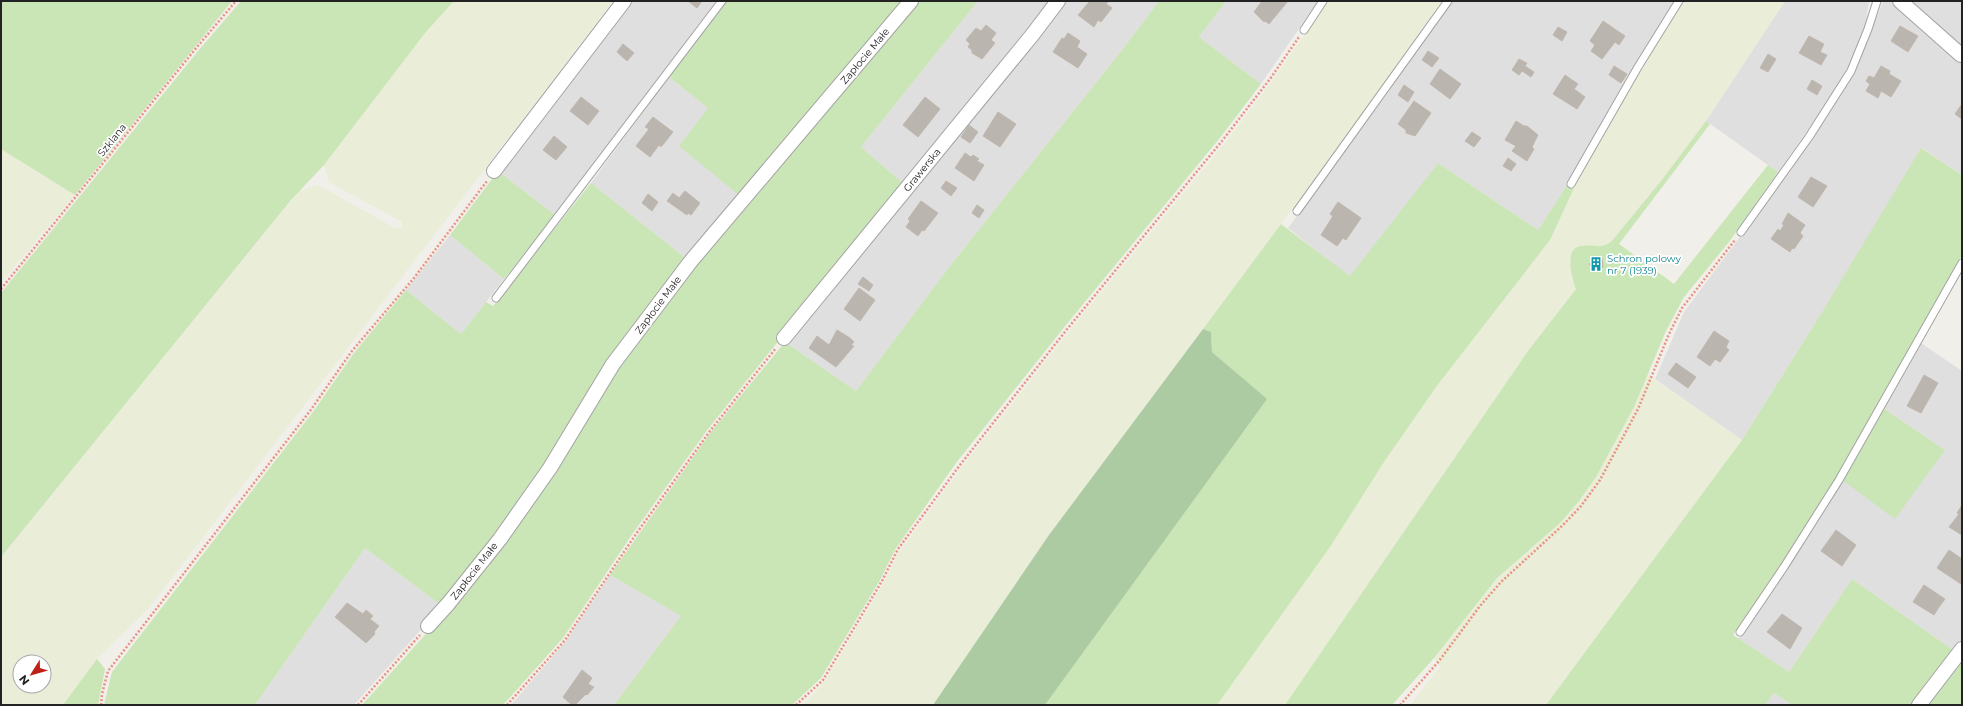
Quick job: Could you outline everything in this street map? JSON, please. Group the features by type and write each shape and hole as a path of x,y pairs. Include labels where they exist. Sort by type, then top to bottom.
{"street":[{"path":"494,171 624,1"},
{"name":"Zapłocie Małe","path":"428,626 448,604 500,539 550,468 613,364 692,261 911,1"},
{"name":"Grawerska","path":"784,338 969,113 1058,1"},
{"path":"1900,1 1961,55"},
{"path":"1919,705 1962,649"}],"lane":[{"path":"496,298 722,1"},
{"path":"1304,30 1323,1"},
{"path":"1297,211 1448,1"},
{"path":"1571,184 1638,67 1679,1"},
{"path":"1741,232 1809,137 1851,71 1868,29 1877,1"},
{"path":"1740,632 1769,590 1822,507 1962,263"}],"path":[{"name":"Szklana","path":"1,289 236,1"},
{"path":"796,705 823,680 882,581 898,549 960,465 1068,328 1222,141 1270,79 1304,30"},
{"path":"101,705 102,694 108,671 310,411 352,351 414,278 494,171"},
{"path":"1400,705 1438,661 1480,606 1501,582 1563,525 1581,506 1600,480 1638,409 1668,334 1682,308 1741,232"},
{"path":"507,705 564,640 636,534 710,431 784,338"},
{"path":"358,705 428,626"}],"shaded area":[{"path":"628,1 716,1 555,215 498,171"},
{"path":"978,1 1053,1 904,184 861,147"},
{"path":"1062,1 1159,1 1122,50 950,266 856,391 785,342"},
{"path":"1226,1 1318,1 1261,84 1199,37"},
{"path":"1452,1 1675,1 1605,117 1568,184 1538,230 1438,163 1350,277 1288,228 1383,100"},
{"path":"1785,1 1869,1 1865,27 1848,70 1778,172 1706,121"},
{"path":"1894,1 1962,61 1962,175 1922,148 1742,440 1655,379 1684,312 1777,187 1853,73 1883,2"},
{"path":"1906,1 1962,1 1962,51"},
{"path":"669,77 708,108 740,196 688,260 591,183"},
{"path":"450,235 504,279 461,334 406,290"},
{"path":"1921,343 1962,371 1962,644 1956,652 1852,579 1789,672 1738,639 1786,570 1842,480 1945,450 1883,408"},
{"path":"365,548 442,606 354,705 255,705"},
{"path":"610,575 681,616 614,705 511,705 566,641"},
{"path":"1774,693 1792,705 1765,705"}],"green space":[{"path":"1,1 232,1 75,195 1,149"},
{"path":"241,1 454,1 425,33 324,165 291,200 1,557 1,293 199,50"},
{"path":"454,1 613,1 149,608 97,659 66,705 1,705 1,557 299,191 318,185 395,228 402,228 402,222 329,182 324,165 425,33"},
{"path":"726,1 908,1 740,196 679,146 708,108 669,77"},
{"path":"916,1 978,1 861,147 904,184 708,429 633,533 563,638 503,705 362,705 451,606 616,366 693,264"},
{"path":"1159,1 1226,1 1199,37 1261,84 1219,139 1066,325 956,463 896,548 880,580 821,678 792,705 614,705 681,616 610,575 711,432 785,342 856,391 950,266 1122,50"},
{"path":"1328,1 1442,1 1353,127 1049,535 933,705 803,705 825,681 884,582 899,552 962,467 1070,330 1225,143 1272,81"},
{"path":"1682,1 1785,1 1706,121 1661,181 1611,242 1603,247 1591,246 1574,250 1570,260 1571,277 1576,289 1528,351 1285,705 1217,705 1330,547 1384,462 1436,387 1550,240 1574,188 1642,66"},
{"path":"1706,121 1710,124 1619,244 1674,284 1768,165 1778,172 1729,242 1684,297 1666,331 1634,407 1596,477 1579,501 1561,522 1497,578 1434,658 1392,705 1285,705 1528,351 1576,289 1570,264 1572,252 1576,248 1582,246 1603,246 1611,242 1661,181"},
{"path":"1921,148 1962,175 1962,255 1837,476 1782,563 1733,635 1789,672 1852,579 1956,652 1915,705 1792,705 1774,693 1765,705 1546,705 1742,440 1822,312"},
{"path":"1,149 75,195 1,283"},
{"path":"1438,163 1538,230 1568,184 1574,188 1550,240 1436,387 1384,462 1330,547 1217,705 1045,705 1266,399 1212,352 1211,332 1203,329 1281,224 1350,276"},
{"path":"498,171 555,215 504,279 450,235"},
{"path":"591,183 688,260 547,466 442,606 365,548 255,705 104,705 112,672 313,412 354,353 406,290 461,334 486,302 493,306"},
{"path":"1203,329 1211,332 1212,352 1267,399 1045,705 933,705 1049,535"},
{"path":"1647,374 1742,440 1546,705 1410,705 1440,667 1434,658 1497,578 1561,522 1596,477 1634,407"},
{"path":"1883,408 1945,450 1895,519 1842,480"},
{"path":"1962,655 1962,705 1923,705"},
{"path":"97,659 105,669 98,705 63,705"}],"building":[{"path":"688,1 702,1 697,8"},
{"path":"1090,1 1106,1 1108,2 1106,4 1112,8 1101,22 1098,20 1094,27 1078,15"},
{"path":"1262,1 1288,1 1269,24 1265,21 1264,22 1254,12"},
{"path":"1603,21 1625,36 1619,45 1615,42 1602,59 1591,51 1595,45 1590,41"},
{"path":"986,25 996,33 991,40 995,43 982,59 972,53 972,50 968,47 970,44 966,40 976,28 981,31"},
{"path":"1900,26 1918,36 1908,52 1891,41"},
{"path":"1558,27 1567,32 1562,41 1553,35"},
{"path":"1068,33 1080,41 1077,47 1087,54 1078,68 1053,52 1062,38 1064,39"},
{"path":"1809,36 1824,44 1820,52 1827,55 1821,65 1799,53"},
{"path":"623,44 634,53 627,61 617,52"},
{"path":"1428,51 1439,58 1432,67 1422,60"},
{"path":"1768,54 1776,59 1768,72 1760,68"},
{"path":"1519,59 1527,63 1525,66 1534,72 1531,77 1522,71 1519,75 1512,70"},
{"path":"1614,66 1627,74 1621,83 1609,75"},
{"path":"1881,66 1890,71 1889,74 1901,81 1891,97 1881,91 1878,98 1866,91 1870,84 1866,81 1869,76 1874,78"},
{"path":"1440,69 1461,84 1450,99 1430,84"},
{"path":"1565,75 1578,84 1574,89 1585,97 1577,109 1553,94"},
{"path":"1812,80 1822,86 1817,95 1807,89"},
{"path":"1404,85 1414,92 1408,102 1398,95"},
{"path":"581,97 599,111 588,125 570,111"},
{"path":"925,97 940,109 918,137 903,125"},
{"path":"1414,101 1431,113 1415,136 1406,133 1406,130 1398,124"},
{"path":"1962,104 1962,119 1955,114"},
{"path":"998,112 1016,124 1000,147 983,136"},
{"path":"653,117 673,132 661,147 659,145 650,157 636,146 649,129 645,127"},
{"path":"1516,121 1524,126 1527,126 1538,135 1532,147 1534,149 1527,161 1512,151 1516,146 1505,140"},
{"path":"969,125 978,132 970,143 961,137"},
{"path":"1472,132 1481,138 1474,147 1465,141"},
{"path":"554,136 567,147 556,160 543,150"},
{"path":"965,153 971,157 973,155 979,159 977,161 984,165 974,181 955,168"},
{"path":"1508,158 1516,164 1511,171 1503,166"},
{"path":"1811,177 1827,186 1813,207 1798,197"},
{"path":"946,181 957,188 951,196 941,188"},
{"path":"685,191 700,203 691,215 688,213 687,215 667,201 673,193 679,198"},
{"path":"648,194 658,202 652,211 642,203"},
{"path":"921,201 938,213 924,231 922,230 918,236 906,227 910,221 908,219"},
{"path":"1338,202 1361,218 1346,240 1343,238 1337,246 1321,235 1333,216 1330,214"},
{"path":"977,205 984,210 979,218 972,213"},
{"path":"1788,213 1805,225 1800,233 1803,236 1794,249 1792,248 1790,252 1771,239 1778,229 1780,231 1784,225 1782,224"},
{"name":"Schron polowy nr 7 (1939)","path":"1596,257 1597,260 1602,259 1603,267 1594,270 1589,264"},
{"path":"863,277 873,285 869,291 858,284"},
{"path":"859,288 875,300 860,321 844,309"},
{"path":"837,330 850,338 854,342 851,345 854,346 836,367 809,348 817,336 829,345"},
{"path":"1714,331 1729,341 1726,347 1729,350 1720,362 1715,359 1710,366 1697,357"},
{"path":"1676,363 1696,377 1688,388 1668,374"},
{"path":"1924,375 1938,383 1921,413 1907,406"},
{"path":"1962,505 1962,516 1957,513"},
{"path":"1959,514 1962,516 1962,535 1949,527"},
{"path":"1836,530 1856,545 1842,566 1821,551"},
{"path":"1949,550 1962,559 1961,584 1937,568"},
{"path":"1924,585 1945,599 1939,607 1918,594"},
{"path":"1918,594 1939,607 1934,615 1913,602"},
{"path":"347,603 363,614 366,610 373,616 370,619 379,626 374,632 375,634 366,643 335,617"},
{"path":"1782,614 1802,628 1790,649 1767,632"},
{"path":"582,670 592,678 588,684 594,687 575,705 572,705 563,697"}],"place":[{"name":"Schron polowy nr 7 (1939)","path":"1596,264"}]}
